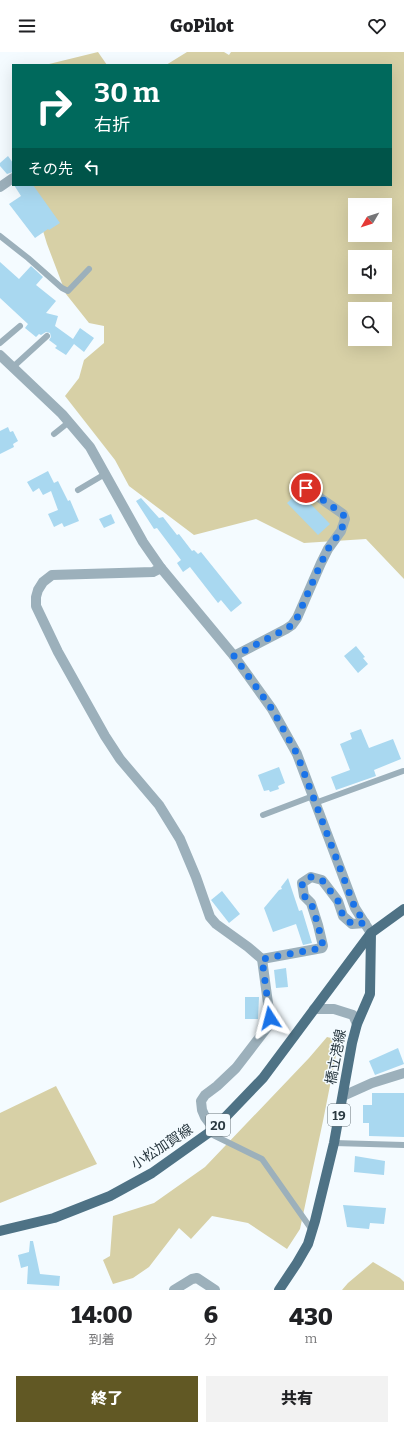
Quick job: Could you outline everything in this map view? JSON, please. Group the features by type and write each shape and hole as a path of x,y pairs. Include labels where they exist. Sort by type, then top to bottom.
{"main road":[{"path":"371,933 404,909"},
{"name":"小松加賀線","path":"0,1231 54,1218 110,1196 152,1173 212,1131 263,1078 371,933"},
{"name":"橋立港線","path":"279,1290 298,1263 308,1244 312,1230 334,1143 352,1043 357,1024 370,994 371,933"}],"street":[{"path":"0,187 12,179"},
{"path":"0,355 50,402 90,447 142,542 161,568 234,656 272,709 297,754 355,908 371,933"},
{"path":"234,656 292,625 297,618 328,549 341,531 345,519 343,514 306,488"},
{"path":"161,568 153,572 52,575 43,582 38,590 36,606 58,652 102,730 120,759 159,805 180,839 196,877 210,917 216,924 262,959 270,1018 268,1025 236,1068 205,1095 202,1101 202,1110 212,1131"},
{"path":"262,959 322,948 323,946 318,925 311,902 304,896 302,883 311,877 322,880 338,901 343,916 352,924 365,923"},
{"path":"314,1009 334,1009 353,1015 357,1024"},
{"path":"343,1096 372,1083 404,1072"},
{"path":"174,1290 192,1279 197,1278 215,1290"}],"lane":[{"path":"0,236 62,288 68,290 89,270"},
{"path":"0,343 20,326"},
{"path":"13,367 47,336"},
{"path":"54,434 69,422"},
{"path":"78,490 105,474"},
{"path":"263,815 404,771"},
{"path":"212,1131 262,1159 312,1230"},
{"path":"334,1143 404,1145"}],"shaded area":[{"path":"98,52 106,64 49,64"},
{"path":"187,52 224,52 229,55 231,52 404,52 404,579 366,539 304,543 256,519 194,535 129,486 115,460 65,396 79,378 84,360 104,343 104,326 89,323 66,294 47,244 29,186 392,186 392,64 168,64"},
{"path":"327,1037 339,1040 300,1229 287,1249 248,1223 212,1216 191,1239 179,1228 149,1267 133,1278 113,1284 103,1260 110,1256 113,1216 154,1203 205,1167 309,1058"},
{"path":"56,1086 97,1164 0,1203 0,1113"},
{"path":"373,1262 400,1278 404,1282 404,1290 342,1290 348,1283"}],"building":[{"path":"8,156 12,162 12,172 7,174 0,166 0,163"},
{"path":"15,186 34,186 60,223 35,238 9,204 21,196"},
{"path":"0,262 19,279 31,266 43,277 36,285 56,301 46,313 58,316 55,326 73,339 80,328 94,338 84,352 74,344 66,355 55,348 57,346 49,340 51,337 50,333 46,332 41,335 39,334 36,337 25,328 28,324 0,298"},
{"path":"8,427 10,432 13,431 18,441 13,444 14,447 0,454 0,431"},
{"path":"48,471 54,483 58,481 68,501 70,500 79,521 64,527 62,523 54,527 48,514 58,510 51,491 43,495 39,488 33,492 27,482"},
{"path":"299,492 330,524 318,535 287,503"},
{"path":"141,498 159,518 163,517 192,551 194,550 198,554 201,552 242,603 231,612 221,600 218,603 190,567 183,572 177,563 181,560 157,528 154,529 136,501"},
{"path":"111,514 115,523 104,528 99,519"},
{"path":"356,646 365,657 363,658 368,664 358,673 344,656"},
{"path":"361,729 369,748 393,739 401,759 374,770 376,776 336,790 331,777 350,770 340,744 352,739 350,733"},
{"path":"279,767 285,783 278,786 279,789 270,792 269,790 264,791 258,775"},
{"path":"288,878 299,911 302,910 312,943 303,945 296,924 273,932 264,908 279,890 282,889 281,887"},
{"path":"222,891 240,914 229,923 211,900"},
{"path":"286,968 288,987 276,988 274,970"},
{"path":"245,997 259,997 258,1019 245,1019"},
{"path":"398,1048 404,1064 375,1075 369,1061"},
{"path":"372,1093 404,1093 404,1137 369,1136 369,1123 363,1123 363,1105 372,1105"},
{"path":"355,1156 385,1161 384,1175 354,1172"},
{"path":"343,1205 386,1208 384,1224 370,1223 369,1229 347,1227"},
{"path":"30,1241 33,1241 40,1274 60,1276 59,1286 27,1284 28,1266 21,1268 18,1255 29,1252"}],"route":[{"path":"270,1018 262,959 322,948 323,946 311,902 304,896 302,883 311,877 322,880 338,901 343,916 352,924 365,923 355,908 297,754 272,709 234,656 292,625 297,618 328,549 341,531 345,519 343,514 306,488"}]}
